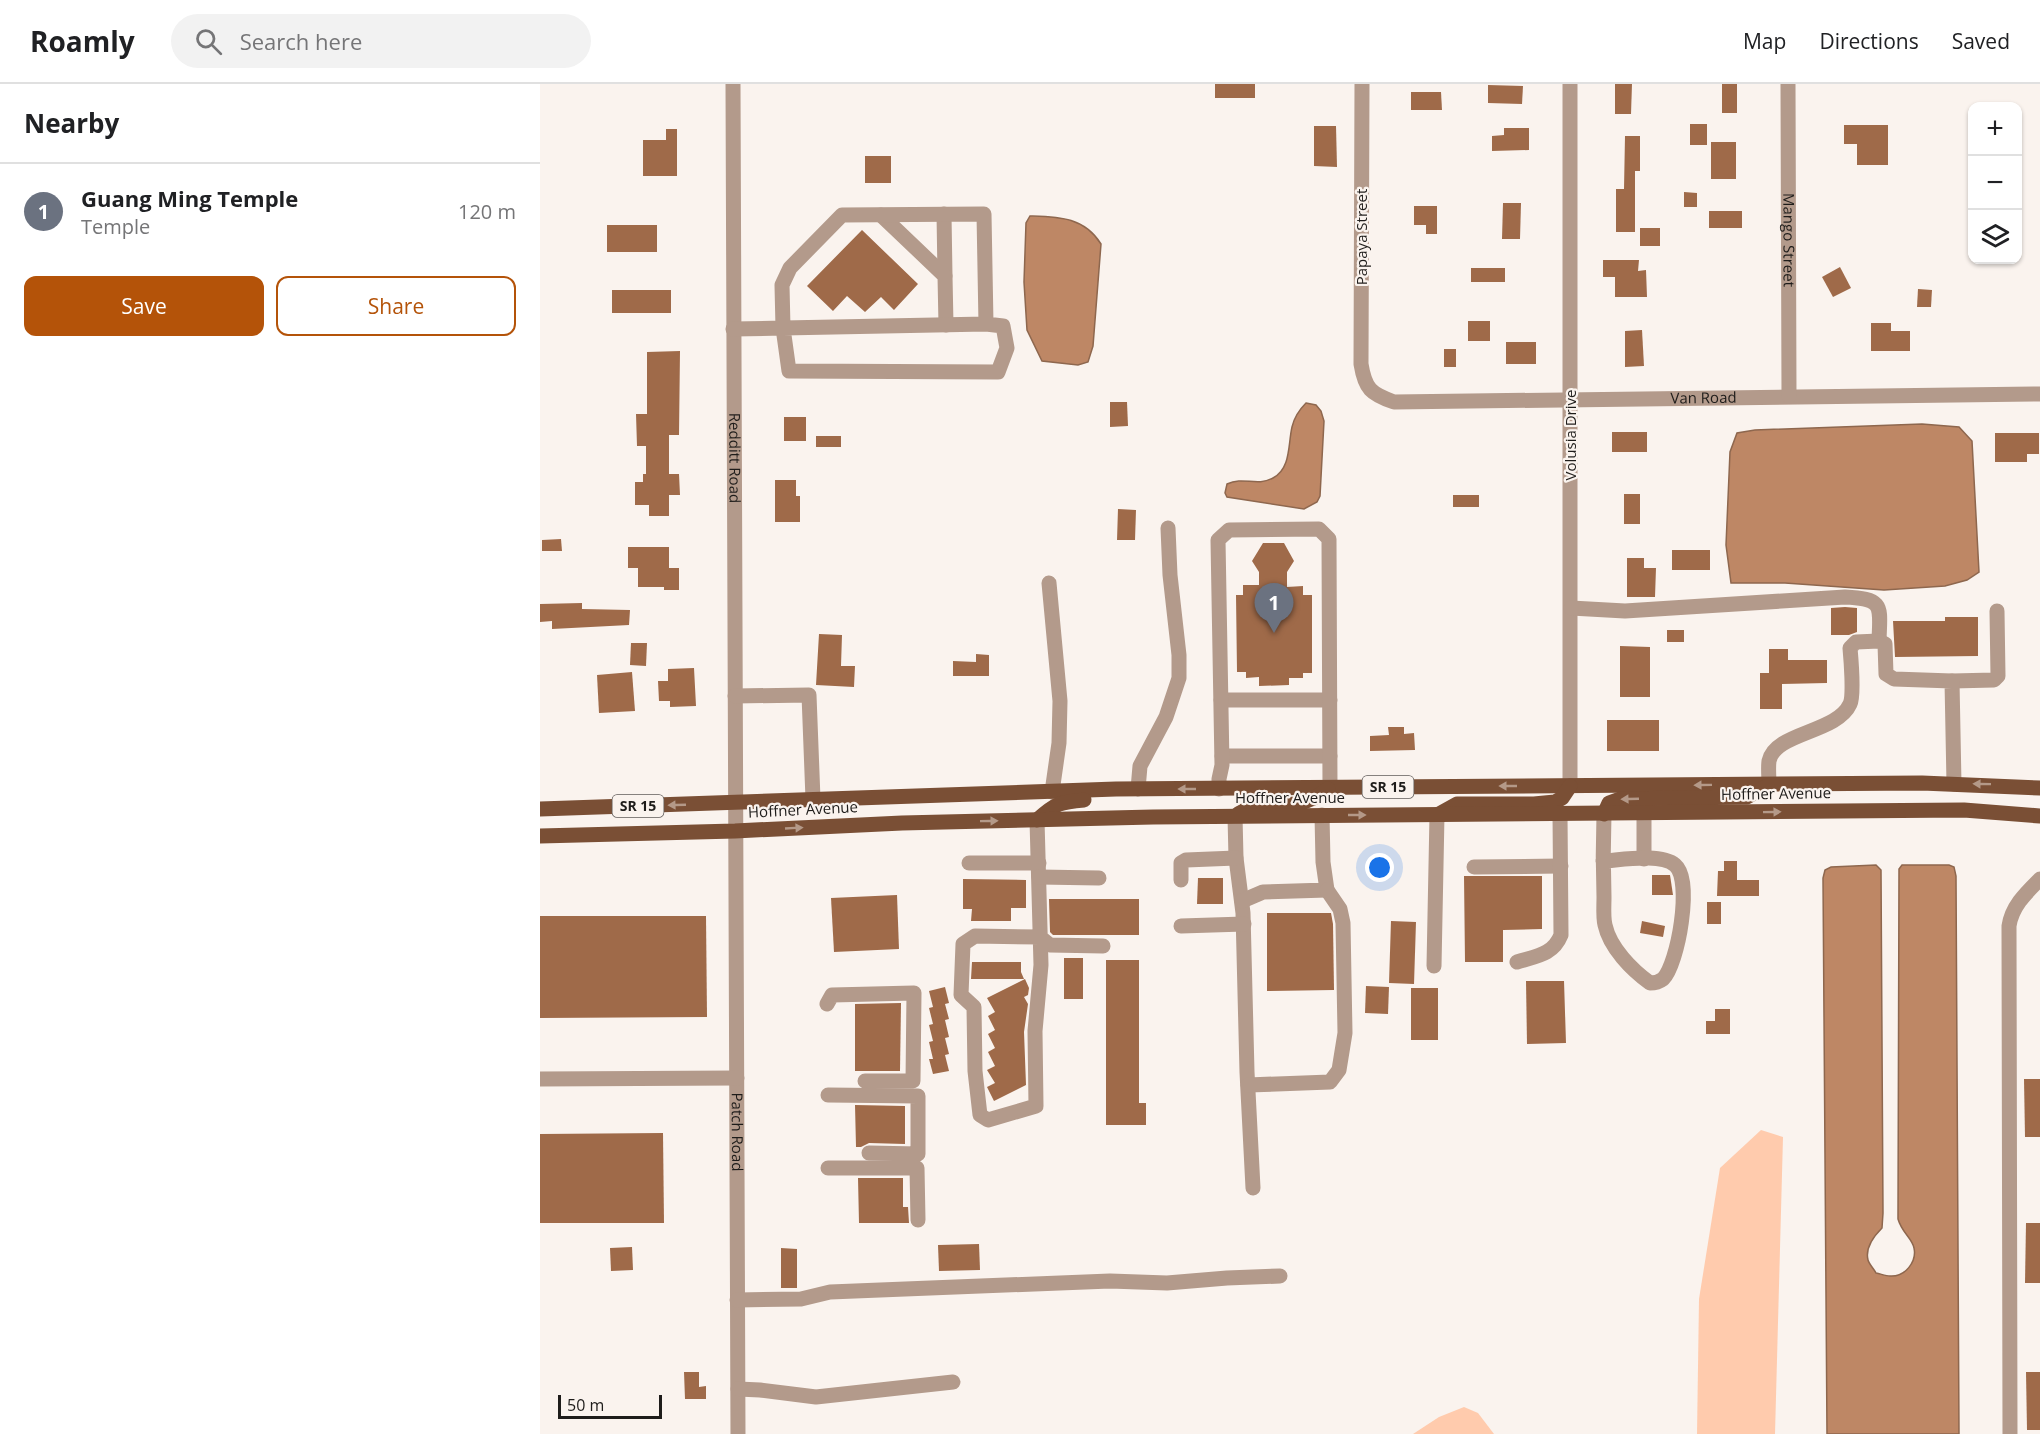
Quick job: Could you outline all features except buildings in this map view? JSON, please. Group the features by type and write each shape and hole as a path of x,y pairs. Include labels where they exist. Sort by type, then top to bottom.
{"main road":[{"name":"Hoffner Avenue","path":"540,809 1138,789 1769,784 1954,784 2040,788"},
{"path":"1604,814 1609,803 1620,799 1747,797 1769,784"},
{"path":"1437,815 1457,804 1555,802 1562,798 1570,786"},
{"path":"1235,816 1254,805 1299,804 1330,788"},
{"path":"1037,820 1054,805 1067,801 1129,797 1138,789"},
{"name":"Hoffner Avenue","path":"540,836 735,831 910,823 1235,816 1964,810 2040,816"}],"street":[{"name":"Redditt Road","path":"733,84 735,831"},
{"name":"Papaya Street","path":"1362,84 1362,364 1364,379 1369,389"},
{"name":"Volusia Drive","path":"1570,84 1570,786"},
{"name":"Mango Street","path":"1788,84 1789,396"},
{"path":"944,214 946,325"},
{"path":"734,329 783,328 946,325 986,324 1003,326 1007,348 998,372 789,371 783,328 782,285 790,268 842,215 984,214 986,324"},
{"path":"881,215 945,276"},
{"name":"Van Road","path":"1369,389 1379,397 1394,402 2040,394"},
{"path":"1138,789 1140,766 1166,717 1179,678 1168,528"},
{"path":"1219,789 1222,756 1218,540 1228,530 1319,529 1329,540 1330,788"},
{"path":"1049,584 1060,701 1059,743 1052,792"},
{"path":"1571,608 1625,611 1845,597 1861,598 1876,602 1880,608 1879,641"},
{"path":"1769,784 1769,760 1774,750 1830,723 1844,712 1851,702 1850,648 1856,642 1879,641 1885,644 1886,674 1894,679 1994,680 1998,676 1997,611"},
{"path":"1952,681 1954,784"},
{"path":"735,696 809,694 813,799"},
{"path":"1221,700 1329,700"},
{"path":"1222,756 1330,756"},
{"path":"1644,813 1644,859"},
{"path":"1517,962 1546,953 1557,946 1561,935 1560,814"},
{"path":"1603,861 1644,859 1669,861 1680,870 1683,881 1680,937 1663,979 1656,983 1650,983 1625,960 1612,941 1605,925 1603,861 1604,814"},
{"path":"1434,966 1437,815"},
{"path":"1235,816 1236,858 1244,924 1253,1188"},
{"path":"1248,1085 1330,1082 1339,1070 1345,1033 1343,923 1340,909 1327,890 1323,862 1322,816"},
{"path":"1037,820 1039,870 1040,937 1041,965 1035,1031 1036,1106 988,1120 980,1115 975,1071 974,1007 961,995 963,944 975,936 1040,937 1050,945 1103,946"},
{"name":"Patch Road","path":"735,831 738,1434"},
{"path":"1181,880 1180,863 1186,860 1236,858"},
{"path":"969,863 1099,878"},
{"path":"1474,867 1562,866"},
{"path":"2010,1434 2008,926 2020,899 2040,879"},
{"path":"1242,901 1263,892 1327,890"},
{"path":"1181,926 1244,924"},
{"path":"826,1004 832,995 914,993 913,1081 865,1080"},
{"path":"540,1079 737,1078"},
{"path":"828,1095 918,1096 918,1154 869,1153"},
{"path":"828,1168 917,1168 918,1220"},
{"path":"737,1300 801,1299 830,1292 1110,1281 1167,1283 1280,1276"},
{"path":"738,1389 816,1397 953,1382"}],"shaded area":[{"path":"1030,216 1070,220 1087,228 1101,244 1093,346 1088,362 1078,365 1042,361 1027,330 1024,282 1026,223"},
{"path":"1306,403 1316,405 1324,421 1320,496 1317,502 1304,509 1227,497 1225,493 1227,484 1239,481 1267,481 1279,474 1288,456 1294,420"},
{"path":"1922,424 1959,427 1972,441 1979,572 1967,580 1945,586 1884,590 1785,583 1731,583 1726,545 1730,452 1737,433 1755,430"},
{"path":"1876,865 1881,870 1883,1213 1882,1228 1871,1242 1867,1256 1876,1273 1888,1276 1895,1276 1905,1271 1914,1258 1913,1244 1898,1219 1899,869 1902,865 1949,865 1954,867 1956,876 1959,1434 1827,1434 1823,878 1825,870 1831,867"},
{"path":"1761,1130 1783,1137 1775,1434 1697,1434 1699,1299 1720,1168"},
{"path":"1464,1407 1478,1413 1494,1434 1413,1434 1439,1417"}],"place":[{"name":"Guang Ming Temple","path":"1274,633"}]}
